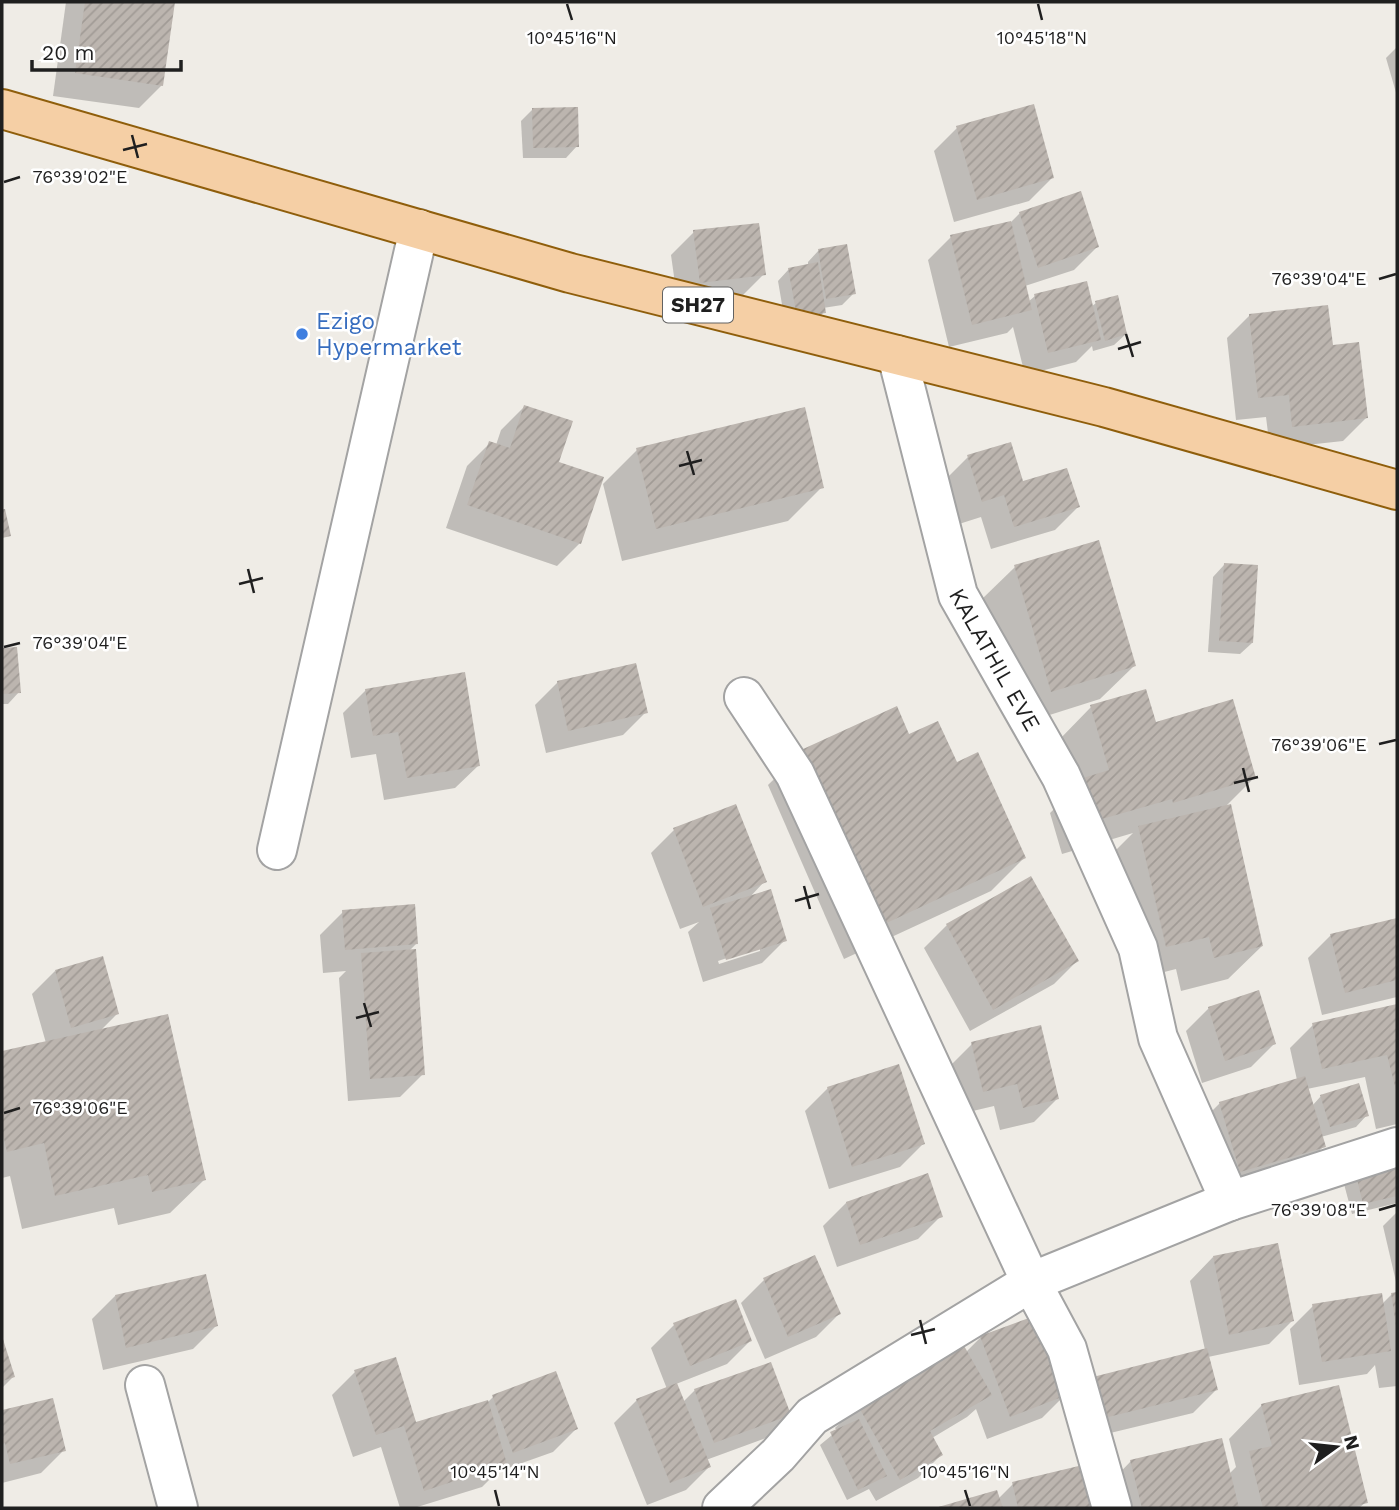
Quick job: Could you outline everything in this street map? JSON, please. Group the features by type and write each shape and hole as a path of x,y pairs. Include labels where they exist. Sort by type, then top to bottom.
{"main road":[{"name":"SH27","path":"2,109 570,272 1104,407 1397,490"}],"street":[{"path":"277,850 419,229"},
{"name":"KALATHIL EVE","path":"897,355 958,595 1061,776 1138,947 1158,1038 1230,1201"},
{"path":"744,697 795,774 1031,1282 1067,1349 1112,1508"},
{"path":"722,1508 778,1455 812,1416 1031,1282 1230,1201 1397,1147"},
{"path":"145,1385 178,1508"}],"building":[{"path":"85,2 175,2 163,86 75,73"},
{"path":"1034,104 1054,178 977,200 956,126"},
{"path":"578,107 579,147 533,148 532,108"},
{"path":"1081,191 1099,247 1038,268 1019,212"},
{"path":"1011,221 1032,310 972,325 950,235"},
{"path":"759,223 766,275 700,283 693,230"},
{"path":"847,244 856,294 826,299 818,249"},
{"path":"818,262 826,313 797,317 788,268"},
{"path":"1087,281 1101,340 1048,353 1034,294"},
{"path":"1118,295 1127,334 1105,341 1095,301"},
{"path":"1328,305 1333,345 1359,342 1368,418 1292,427 1289,395 1258,398 1249,314"},
{"path":"524,405 573,421 559,462 604,477 581,544 467,505 489,441 510,448"},
{"path":"805,407 824,488 656,529 636,448"},
{"path":"1011,442 1023,481 1067,468 1080,507 1014,527 1004,495 982,502 967,455"},
{"path":"2,509 5,509 11,536 2,538"},
{"path":"1099,540 1136,666 1051,692 1014,565"},
{"path":"1224,563 1258,565 1253,643 1219,641"},
{"path":"17,647 21,693 2,694 2,648"},
{"path":"636,663 648,713 568,731 557,681"},
{"path":"465,672 480,766 407,778 398,732 373,736 365,689"},
{"path":"1146,689 1156,722 1233,699 1256,778 1173,803 1172,799 1095,821 1083,778 1109,770 1090,705"},
{"path":"897,706 909,734 938,721 957,762 978,752 1026,858 878,927 801,750"},
{"path":"736,804 767,882 703,907 673,828"},
{"path":"1231,804 1263,946 1214,958 1209,937 1166,947 1138,826"},
{"path":"1031,876 1079,961 993,1010 946,924"},
{"path":"771,889 787,941 726,960 710,908"},
{"path":"415,904 418,944 345,950 342,910"},
{"path":"1397,918 1397,980 1345,993 1330,934"},
{"path":"416,949 425,1075 370,1079 361,953"},
{"path":"103,956 119,1014 71,1028 55,970"},
{"path":"1259,990 1276,1044 1225,1061 1208,1007"},
{"path":"1397,1004 1397,1094 1387,1055 1322,1069 1312,1023"},
{"path":"168,1014 206,1180 152,1192 148,1175 55,1196 44,1143 7,1152 2,1130 2,1051"},
{"path":"1041,1025 1059,1099 1023,1108 1017,1084 983,1092 971,1042"},
{"path":"899,1064 925,1144 852,1167 827,1087"},
{"path":"1305,1076 1326,1147 1240,1172 1219,1102"},
{"path":"1359,1083 1369,1116 1330,1127 1320,1095"},
{"path":"1397,1161 1397,1196 1363,1204 1355,1171"},
{"path":"928,1173 943,1217 860,1245 846,1202"},
{"path":"1278,1243 1294,1321 1229,1335 1213,1256"},
{"path":"815,1255 841,1314 788,1337 763,1278"},
{"path":"206,1274 218,1326 126,1348 115,1295"},
{"path":"1397,1292 1397,1325 1396,1326 1391,1293"},
{"path":"1382,1293 1391,1351 1322,1362 1312,1304"},
{"path":"736,1299 752,1341 690,1366 673,1323"},
{"path":"1037,1315 1067,1395 1010,1417 980,1336"},
{"path":"2,1336 15,1377 2,1381"},
{"path":"963,1344 992,1395 930,1431 943,1455 900,1480 857,1404"},
{"path":"1207,1348 1218,1390 1096,1420 1085,1379"},
{"path":"396,1357 416,1422 488,1400 507,1464 424,1491 404,1426 376,1435 354,1370"},
{"path":"771,1362 791,1415 714,1443 694,1389"},
{"path":"556,1371 578,1429 513,1453 492,1395"},
{"path":"677,1383 711,1467 670,1483 636,1399"},
{"path":"1339,1385 1368,1503 1345,1508 1263,1508 1249,1451 1272,1446 1261,1404"},
{"path":"53,1398 66,1451 10,1464 5,1443 2,1444 2,1410"},
{"path":"859,1419 887,1476 858,1490 830,1432"},
{"path":"1222,1438 1239,1508 1142,1508 1130,1460"},
{"path":"1087,1464 1098,1508 1018,1508 1012,1482"},
{"path":"997,1490 1003,1508 935,1508"}],"place":[{"name":"Ezigo Hypermarket","path":"302,334"}]}
